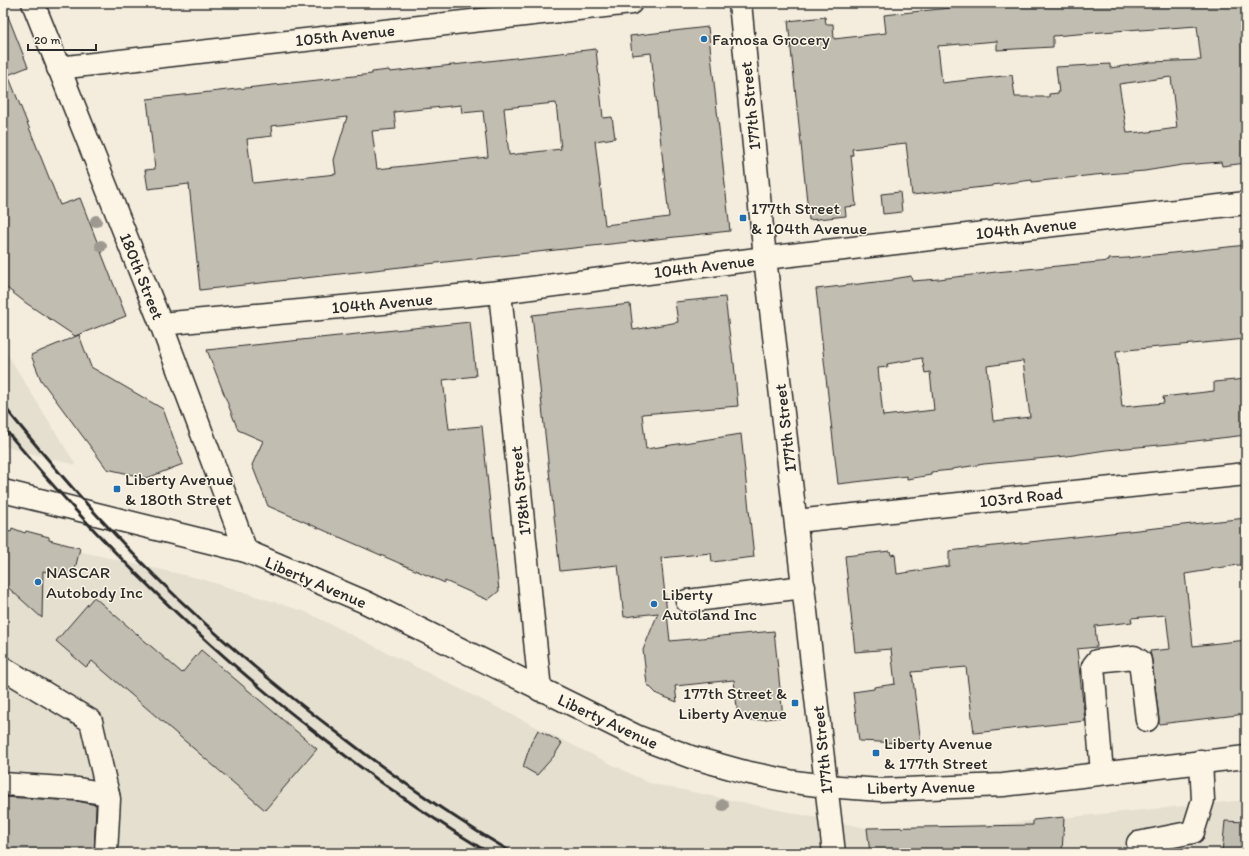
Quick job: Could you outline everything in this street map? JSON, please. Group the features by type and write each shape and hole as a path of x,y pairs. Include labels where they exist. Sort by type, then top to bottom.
{"street":[{"name":"180th Street","path":"33,3 161,324 246,552"},
{"name":"105th Avenue","path":"58,68 631,3"},
{"name":"177th Street","path":"740,3 765,258 834,853"},
{"name":"104th Avenue","path":"161,324 500,292 765,258 1246,203"},
{"name":"178th Street","path":"500,292 540,690"},
{"name":"103rd Road","path":"796,521 1246,474"},
{"name":"Liberty Avenue","path":"3,491 246,552 365,602 540,690 638,737 690,757 794,782 881,790 1003,785 1246,757"},
{"path":"687,601 804,588"},
{"path":"1102,773 1092,666 1097,661 1134,657 1140,661 1147,720"},
{"path":"3,668 91,721 109,799 106,853"},
{"path":"1138,843 1193,832 1203,800 1202,761"},
{"path":"3,784 78,789 108,794"}],"shaded area":[{"path":"3,347 76,465 3,446"},
{"path":"3,534 202,579 306,612 649,783 866,828 999,824 1246,800 1246,853 3,853"}],"building":[{"path":"996,3 1244,3 1246,20 1246,163 1222,166 1221,162 1182,165 1145,171 1032,182 1032,180 912,195 906,143 852,149 853,155 851,155 856,206 845,207 846,216 809,220 788,21 825,17 826,24 833,24 834,39 886,33 884,15","holes":["1197,26 1201,60 1151,62 1110,68 1110,64 1056,67 1059,93 1049,94 1049,97 1015,97 1012,75 942,83 938,46 997,41 997,50 1053,47 1053,36","1171,77 1177,128 1141,133 1127,133 1119,84"]},
{"path":"4,6 28,67 8,75 60,205 80,198 126,316 75,336 26,303 3,285"},
{"path":"708,27 730,231 200,290 189,184 148,189 145,170 155,169 147,99 372,74 372,72 389,70 390,72 596,49 603,118 612,117 615,138 595,141 605,225 669,217 651,53 632,55 630,36","holes":["556,103 561,149 509,155 504,108","461,105 462,113 483,111 488,157 377,169 372,131 396,129 394,112","347,117 334,160 336,174 253,183 247,139 272,136 271,126"]},
{"path":"900,192 902,212 883,214 881,194"},
{"path":"1246,245 1246,339 1116,351 1122,407 1164,403 1163,397 1214,391 1214,382 1246,379 1246,435 984,464 931,472 931,475 907,479 907,476 838,484 816,289 893,280 911,276 912,281 939,279","holes":["922,358 925,373 930,372 934,410 883,416 878,368 888,367 887,364","1023,361 1030,417 993,421 987,366"]},
{"path":"725,297 738,406 642,414 646,449 741,434 754,557 712,562 711,553 661,558 670,641 774,631 783,717 749,721 748,716 738,717 734,680 675,686 677,702 657,694 647,684 643,650 658,613 624,617 618,565 560,571 532,315 630,304 633,330 678,322 675,302"},
{"path":"470,322 476,376 443,380 449,429 482,426 499,591 488,600 445,581 445,583 268,506 252,465 263,441 238,430 207,350"},
{"path":"79,335 91,367 163,409 183,464 147,478 107,469 41,380 31,355"},
{"path":"1246,518 1246,564 1185,574 1193,646 1246,640 1246,714 1159,724 1150,651 1170,649 1166,615 1131,618 1132,622 1095,626 1097,647 1077,649 1085,721 974,733 966,667 912,672 921,744 859,741 853,692 895,684 891,649 855,652 845,556 890,551 891,555 895,554 897,574 949,566 949,551"},
{"path":"12,528 25,533 26,531 49,537 49,540 80,548 73,578 43,571 42,618 3,583 3,530 11,532"},
{"path":"94,597 182,673 201,650 317,749 265,810 92,661 86,667 56,641"},
{"path":"538,730 562,743 554,756 537,775 523,767 531,743"},
{"path":"3,797 77,801 96,805 94,853 3,853"},
{"path":"1064,817 1062,853 870,853 867,828 1033,825 1033,820"},
{"path":"1225,821 1246,822 1246,853 1222,853"}],"railway":[{"path":"3,405 54,467 135,556 221,638 281,689 384,768 447,812 513,853"},
{"path":"3,427 77,512 116,553 196,631 238,669 325,740 365,770 405,799 489,853"}],"place":[{"name":"Famosa Grocery","path":"704,39"},
{"name":"177th Street & 104th Avenue","path":"743,218"},
{"name":"Liberty Avenue & 180th Street","path":"117,489"},
{"name":"NASCAR Autobody Inc","path":"38,582"},
{"name":"Liberty Autoland Inc","path":"654,604"},
{"name":"177th Street & Liberty Avenue","path":"795,703"},
{"name":"Liberty Avenue & 177th Street","path":"876,753"}]}
